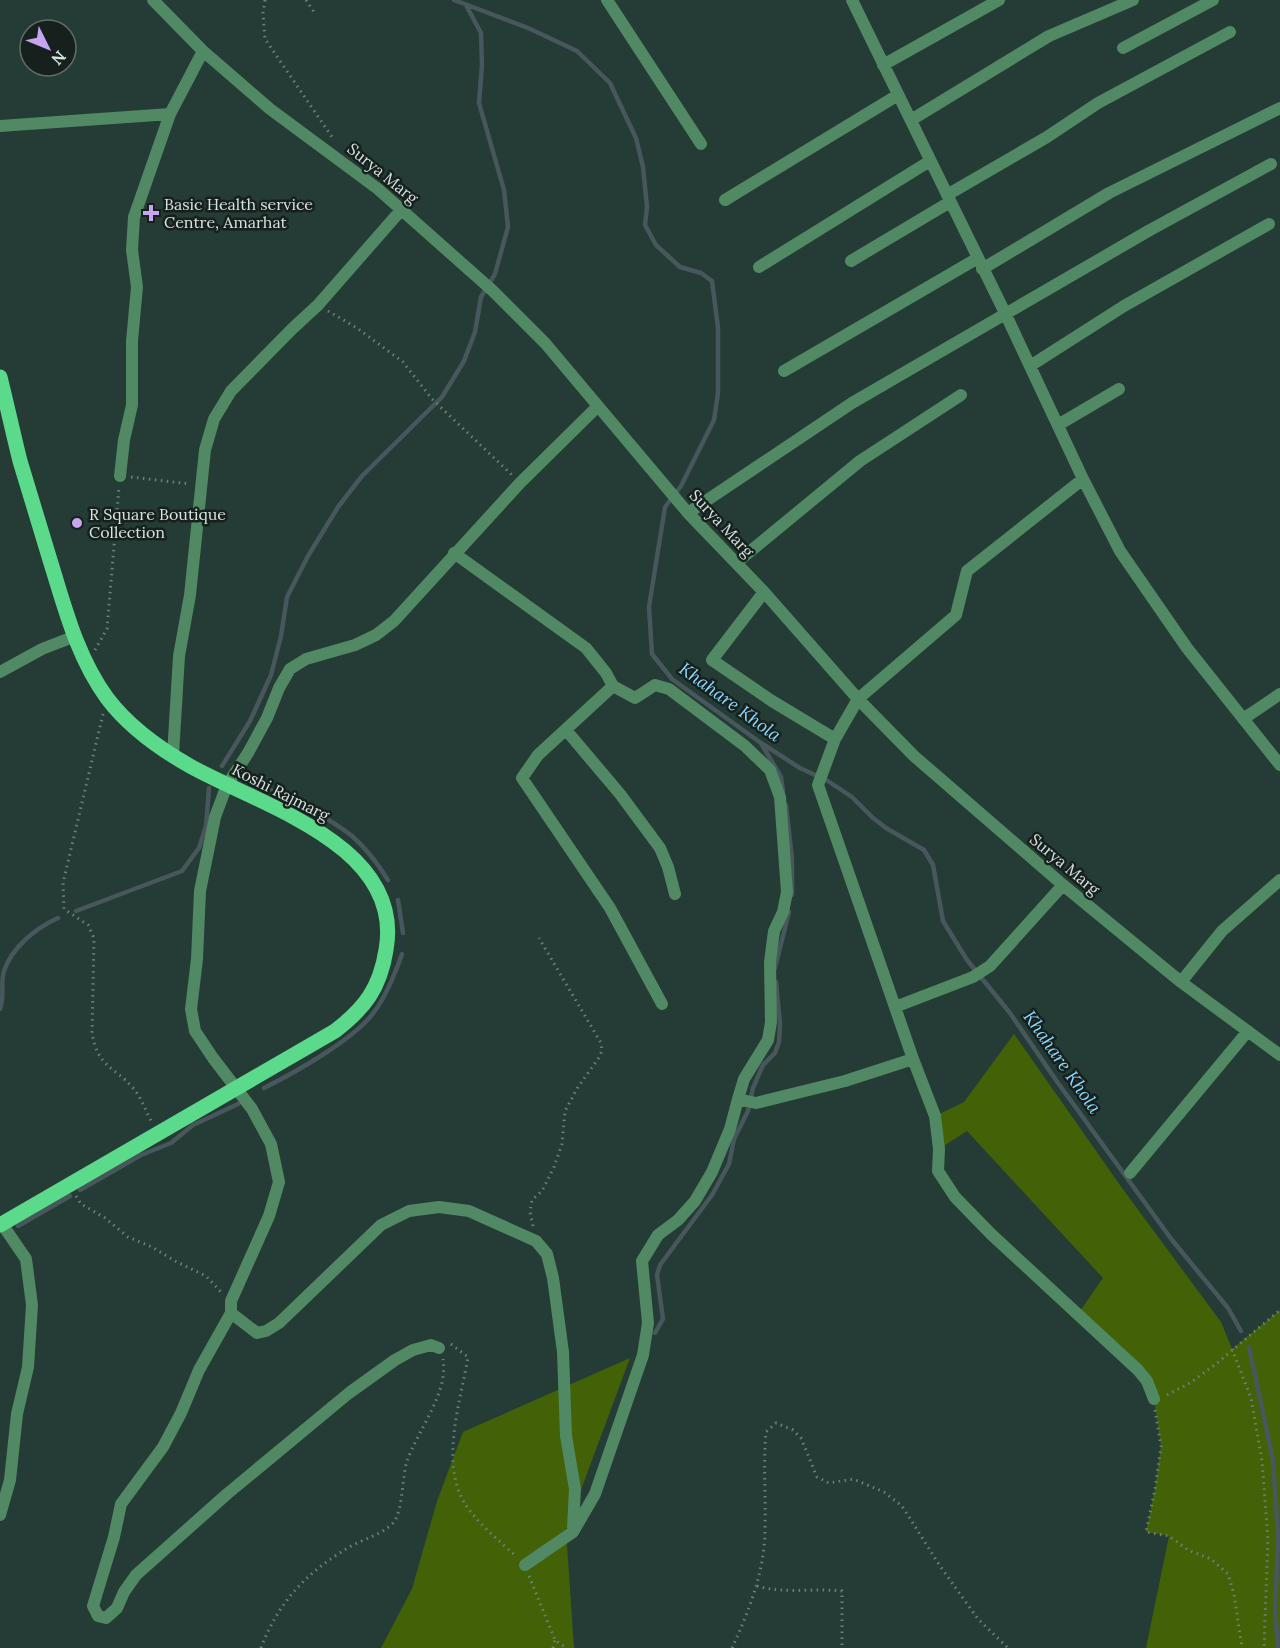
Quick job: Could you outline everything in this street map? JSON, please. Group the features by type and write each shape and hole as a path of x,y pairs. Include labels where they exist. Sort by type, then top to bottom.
{"main road":[{"name":"Koshi Rajmarg","path":"0,377 20,460 73,637 107,698 146,736 173,755 227,785 308,824 345,849 361,866 382,899 388,943 383,968 372,995 354,1016 335,1031 1,1225"}],"street":[{"name":"Surya Marg","path":"153,0 203,51 270,109 402,209 494,291 545,343 684,508 764,592 858,699 915,756 1063,885 1181,982 1280,1055"},
{"path":"607,0 701,144"},
{"path":"852,0 1120,551 1187,648 1280,765"},
{"path":"883,65 999,0"},
{"path":"911,120 1049,36 1133,0"},
{"path":"1123,48 1213,0"},
{"path":"851,261 1098,103 1230,32"},
{"path":"120,476 124,440 132,405 132,340 137,287 132,250 134,217 170,114 203,51"},
{"path":"725,200 898,95"},
{"path":"784,371 1109,194 1280,108"},
{"path":"0,126 170,114"},
{"path":"759,267 930,160"},
{"path":"684,508 852,404 1150,230 1271,164"},
{"path":"173,755 179,656 190,595 205,450 214,419 231,392 292,328 318,305 402,209"},
{"path":"1030,366 1124,306 1269,224"},
{"path":"1058,425 1119,389"},
{"path":"736,562 860,461 962,395"},
{"path":"439,1348 431,1345 413,1350 349,1393 227,1494 136,1575 112,1613 106,1618 98,1616 93,1606 122,1504 163,1447 181,1413 231,1307 269,1216 279,1182 271,1144 238,1088 213,1058 195,1031 190,1009 197,958 200,891 215,816 227,785 248,753 290,669 306,659 354,645 376,635 394,621 520,483 598,406"},
{"path":"1083,479 967,571 956,615 858,699 822,769 818,785 935,1116 939,1149 938,1171 955,1197 1000,1242 1138,1370 1147,1381 1154,1399"},
{"path":"454,553 585,648 606,673 613,686 634,698 655,685 669,689 745,746 770,770 780,797 787,892 783,912 774,931 771,951 771,1022 768,1040 744,1079 746,1101 730,1129 712,1172 695,1201 678,1220 658,1235 642,1261 648,1323 643,1355 595,1494 573,1532 525,1565"},
{"path":"764,592 712,660 772,701 836,739"},
{"path":"0,672 42,649 73,637"},
{"path":"613,686 538,755 522,778 610,908 662,1004"},
{"path":"1243,718 1280,694"},
{"path":"566,730 620,794 660,848 675,894"},
{"path":"1181,982 1222,931 1280,880"},
{"path":"895,1007 973,977 990,966 1063,885"},
{"path":"1130,1173 1248,1031"},
{"path":"746,1101 845,1081 913,1059"},
{"path":"231,1307 256,1333 266,1331 279,1323 381,1225 409,1211 439,1207 469,1211 536,1241 547,1254 554,1278 563,1352 566,1436 575,1489 573,1532"},
{"path":"0,1515 10,1480 18,1414 28,1366 32,1305 26,1259 1,1225"}],"path":[{"path":"265,0 263,13 265,39 334,141"},
{"path":"306,0 314,12"},
{"path":"318,305 357,328 403,362 432,399 520,483"},
{"path":"87,665 107,629 120,476 200,485"},
{"path":"107,698 63,883 64,909 88,926 94,938 93,1034 95,1049 107,1067 133,1088 157,1134"},
{"path":"536,1241 530,1212 532,1200 542,1191 554,1167 562,1144 565,1111 602,1051 601,1043 539,938"},
{"path":"68,1185 81,1204 105,1218 128,1238 152,1247 206,1276 231,1307"},
{"path":"1242,1648 1234,1594 1228,1574 1211,1559 1188,1550 1169,1536 1146,1532 1161,1446 1154,1399 1170,1394 1190,1383 1280,1310"},
{"path":"261,1648 277,1615 293,1591 316,1568 353,1545 383,1531 395,1521 407,1461 442,1383 444,1362 439,1348 452,1344 468,1356 454,1436 455,1478 465,1503 490,1532 525,1565 555,1640 566,1648"},
{"path":"1232,1349 1251,1398 1262,1461 1268,1539 1264,1648"},
{"path":"732,1648 757,1586 765,1531 763,1465 766,1432 776,1423 793,1430 801,1438 817,1477 829,1483 853,1479 884,1492 902,1506 940,1566 978,1619 1008,1648"},
{"path":"757,1586 767,1589 842,1591 842,1648"},
{"path":"553,1648 555,1640"}],"green space":[{"path":"1014,1034 1122,1188 1221,1322 1232,1349 1280,1310 1280,1648 1146,1648 1169,1536 1146,1532 1161,1446 1154,1399 1147,1381 1078,1314 1103,1278 967,1131 939,1149 935,1116 964,1102"},
{"path":"630,1358 566,1530 574,1648 381,1648 412,1589 437,1501 463,1432"}],"waterway":[{"name":"Khahare Khola","path":"454,0 528,28 577,51 610,83 636,138 643,167 647,207 645,225 656,245 680,267 701,273 712,281 718,328 718,393 714,420 681,486 665,507 649,607 652,654 672,679 761,743 852,797 886,828 924,850 933,865 943,921 967,960 1010,1013 1172,1240 1228,1308 1241,1331"},
{"path":"222,766 250,721 271,675 281,636 287,597 308,556 338,507 362,476 442,397 464,361 475,332 481,297 495,274 508,227 504,190 479,103 482,65 481,33 467,7"},
{"path":"762,745 781,777 783,791"},
{"path":"245,777 315,812 341,828 367,851 388,880"},
{"path":"76,911 182,871 199,848 206,826 209,788"},
{"path":"786,805 792,859 792,895"},
{"path":"398,900 403,933"},
{"path":"775,968 789,912"},
{"path":"0,1009 4,971 13,954 33,933 58,918"},
{"path":"264,1088 323,1055 365,1022 387,991 402,954"},
{"path":"655,1333 663,1319 657,1275 660,1265 712,1195 729,1164 734,1139 748,1111 753,1088 763,1065 775,1053 779,1042 780,1023 776,982"},
{"path":"80,1190 141,1155 171,1143 193,1125 238,1104"},
{"path":"18,1226 70,1196"},
{"path":"1249,1347 1273,1460 1278,1538 1275,1611 1278,1648"}],"place":[{"name":"Basic Health service Centre, Amarhat","path":"151,213"},
{"name":"R Square Boutique Collection","path":"77,523"}]}
